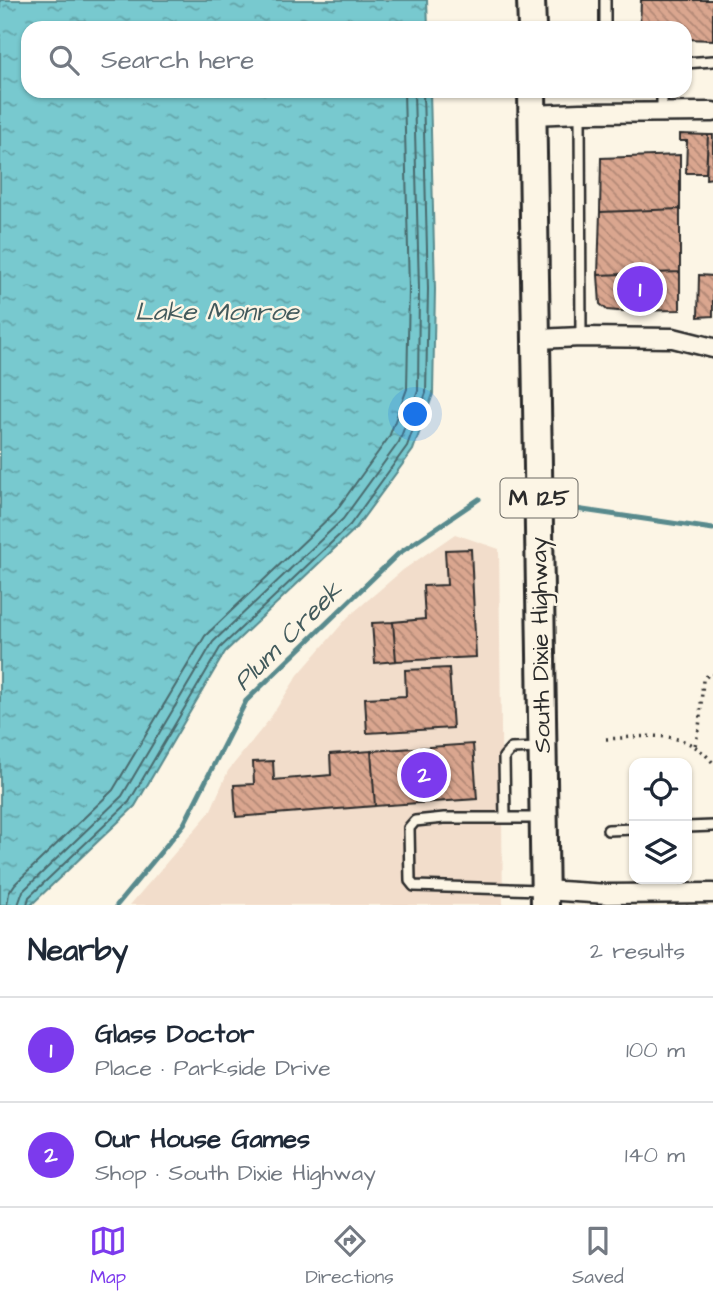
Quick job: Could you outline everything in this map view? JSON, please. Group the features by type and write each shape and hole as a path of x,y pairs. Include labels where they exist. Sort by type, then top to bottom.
{"main road":[{"path":"531,0 532,21"},
{"name":"South Dixie Highway","path":"532,103 538,339 545,897"}],"street":[{"path":"532,103 580,113 713,113"},
{"path":"538,339 673,338 713,348"},
{"path":"545,897 713,893"}],"lane":[{"path":"605,21 606,0"},
{"path":"692,62 713,61"},
{"path":"662,98 662,112"},
{"path":"580,113 582,337"},
{"path":"505,818 503,757 511,749 542,748"},
{"path":"543,818 444,818 415,821 409,828 410,881 414,886 545,897"},
{"path":"692,827 713,826"},
{"path":"608,830 629,829"}],"path":[{"path":"695,745 703,680 708,675 713,675"},
{"path":"606,739 672,736 695,745 713,763"}],"shaded area":[{"path":"455,534 499,549 503,905 130,905 210,812 228,771 269,720 298,675 348,617 403,570"}],"water":[{"name":"Lake Monroe","path":"0,0 427,0 428,21 21,21 21,98 430,98 435,289 433,394 413,450 355,529 225,652 135,806 31,905 0,905"}],"building":[{"path":"641,0 713,0 713,40 692,39 692,21 640,21"},
{"path":"680,134 708,135 706,173 686,173 687,141 680,141"},
{"path":"708,135 713,135 713,178 706,179"},
{"path":"680,155 680,209 600,212 601,158"},
{"path":"680,209 680,272 598,275 600,212"},
{"path":"680,272 680,310 618,311 607,310 600,304 598,275"},
{"path":"699,275 713,276 713,316 698,317"},
{"path":"471,549 476,657 396,661 393,622 425,619 423,586 447,585 445,550"},
{"path":"393,622 396,661 375,663 372,623"},
{"path":"449,668 453,728 367,733 365,698 406,696 405,670"},
{"path":"473,744 477,799 375,806 371,751"},
{"path":"371,751 375,806 236,817 234,785 254,784 253,762 273,761 274,780 331,775 330,754"}],"waterway":[{"name":"Plum Creek","path":"117,905 184,824 246,701 398,554 479,499"},
{"name":"Plum Creek","path":"576,509 713,529"}],"place":[{"name":"Glass Doctor","path":"640,289"},
{"name":"Our House Games","path":"424,775"}]}
